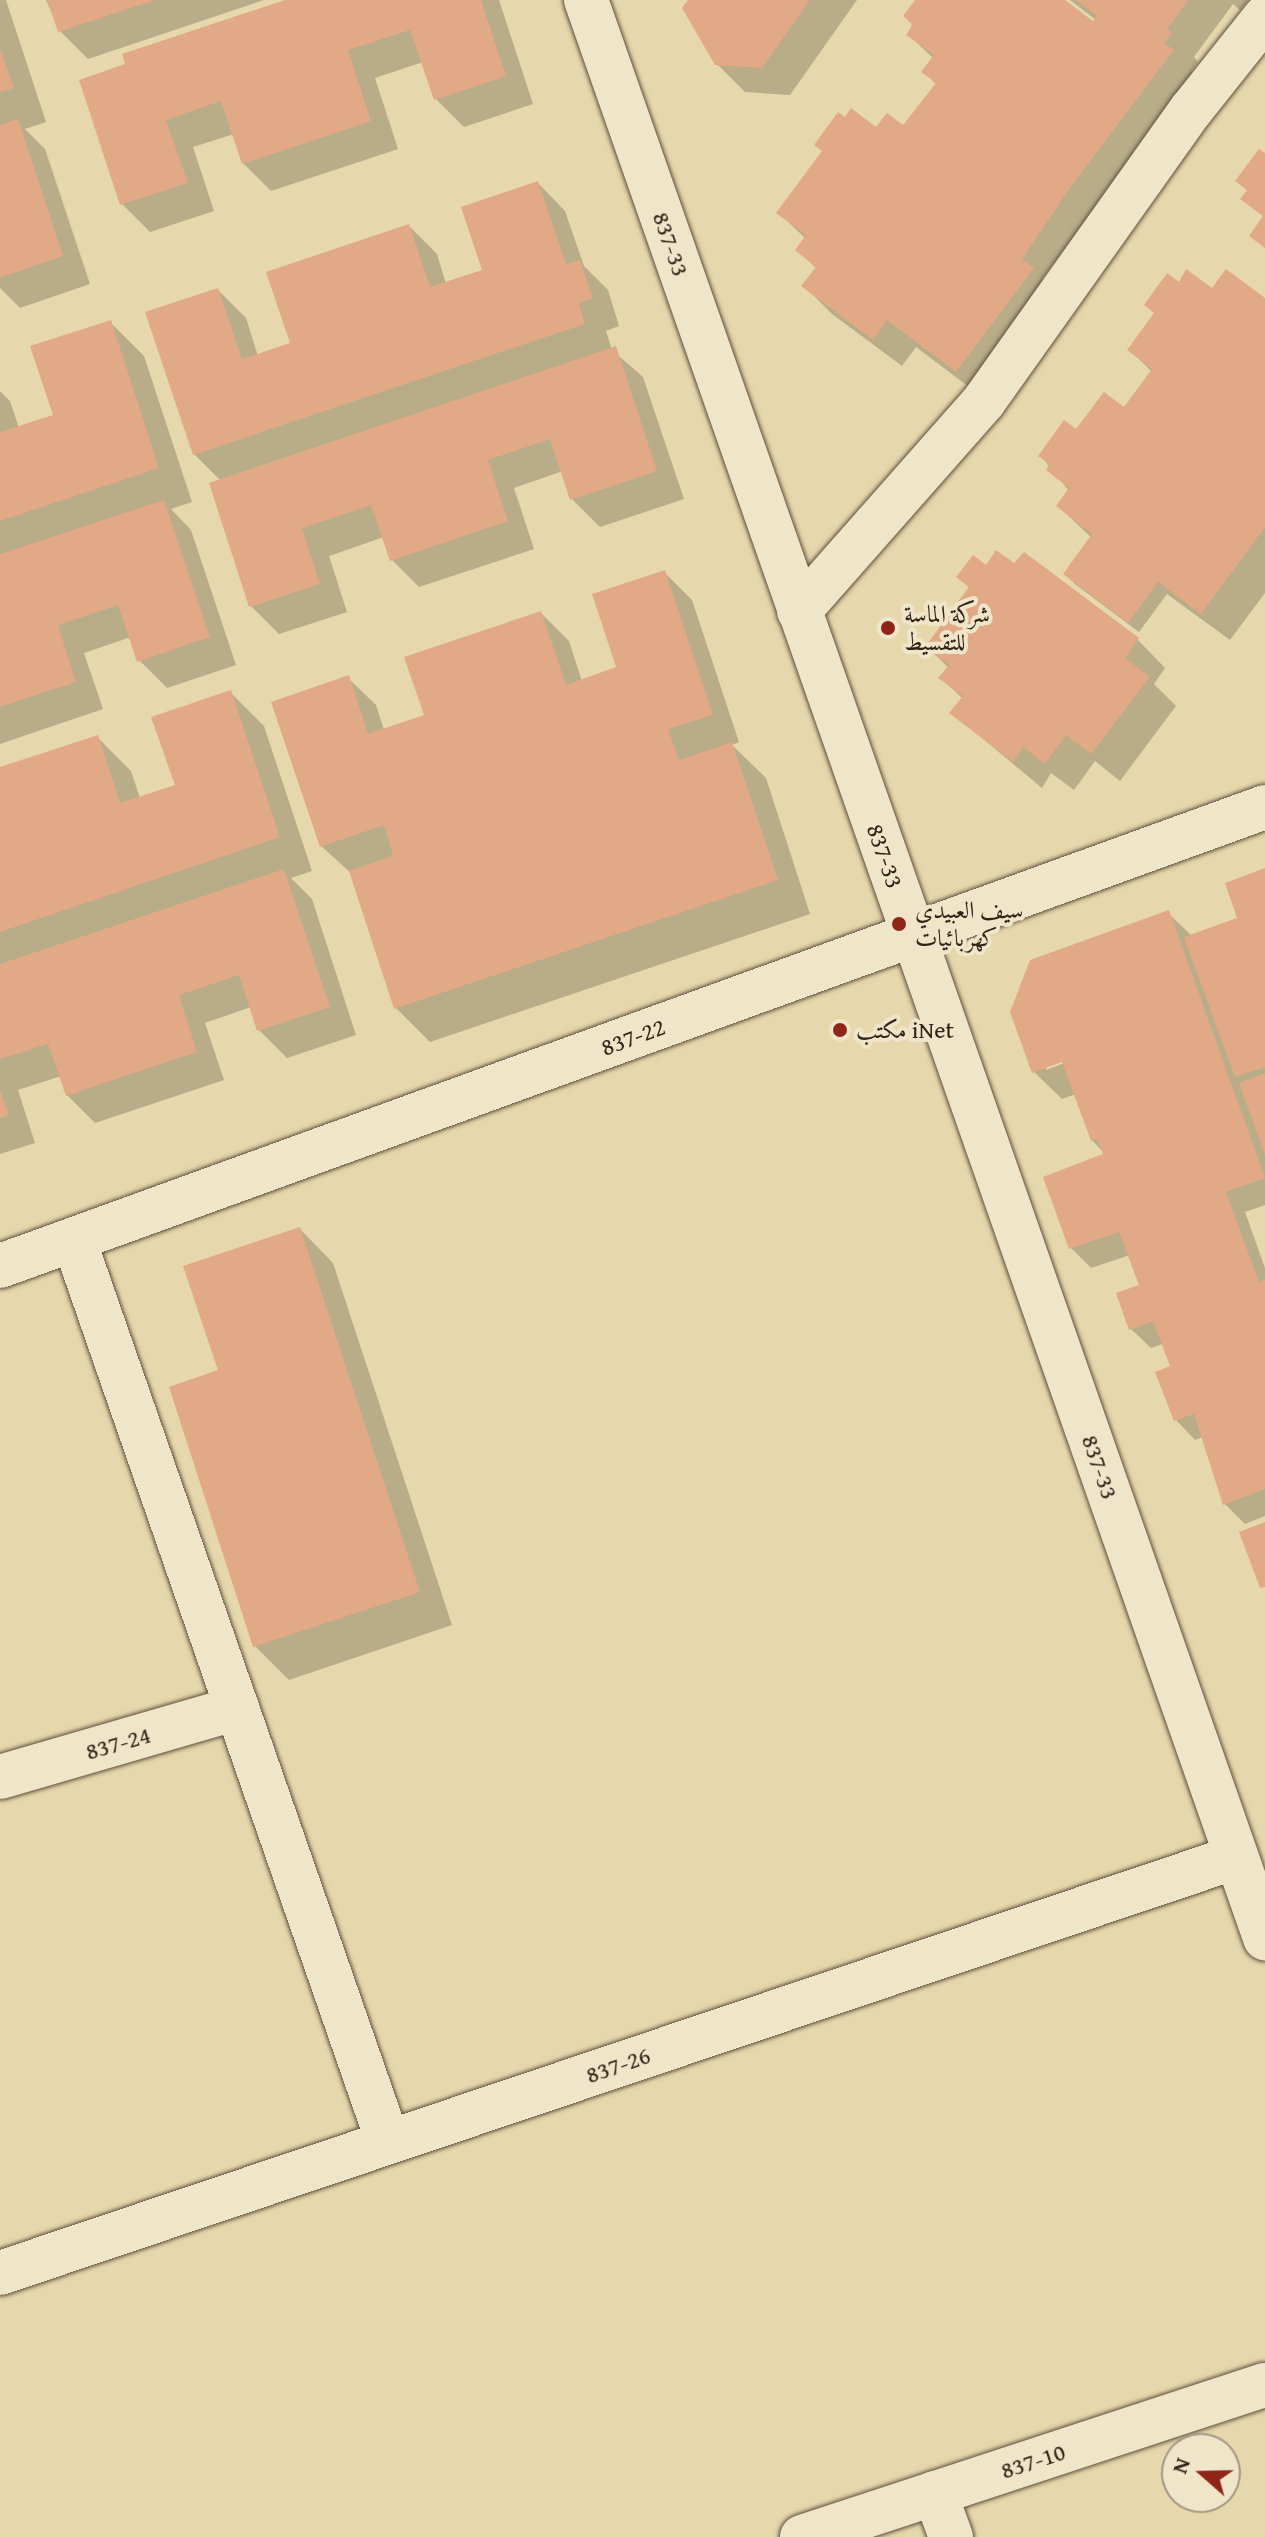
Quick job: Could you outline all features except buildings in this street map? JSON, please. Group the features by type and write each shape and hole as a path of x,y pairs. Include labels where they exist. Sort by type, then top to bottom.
{"street":[{"name":"837-33","path":"586,0 1265,1938"},
{"path":"799,611 984,401 1191,110 1265,17"},
{"name":"837-22","path":"0,1266 75,1243 1265,807"},
{"path":"75,1243 388,2142"},
{"name":"837-24","path":"0,1777 237,1708"},
{"name":"837-26","path":"0,2273 1236,1857"},
{"name":"837-10","path":"802,2537 1265,2385"},
{"path":"935,2493 951,2537"}],"place":[{"name":"شركة الماسة للتقسيط","path":"888,628"},
{"name":"سيف العبيدي كهربائيات","path":"899,924"},
{"name":"مكتب iNet","path":"840,1030"}]}
